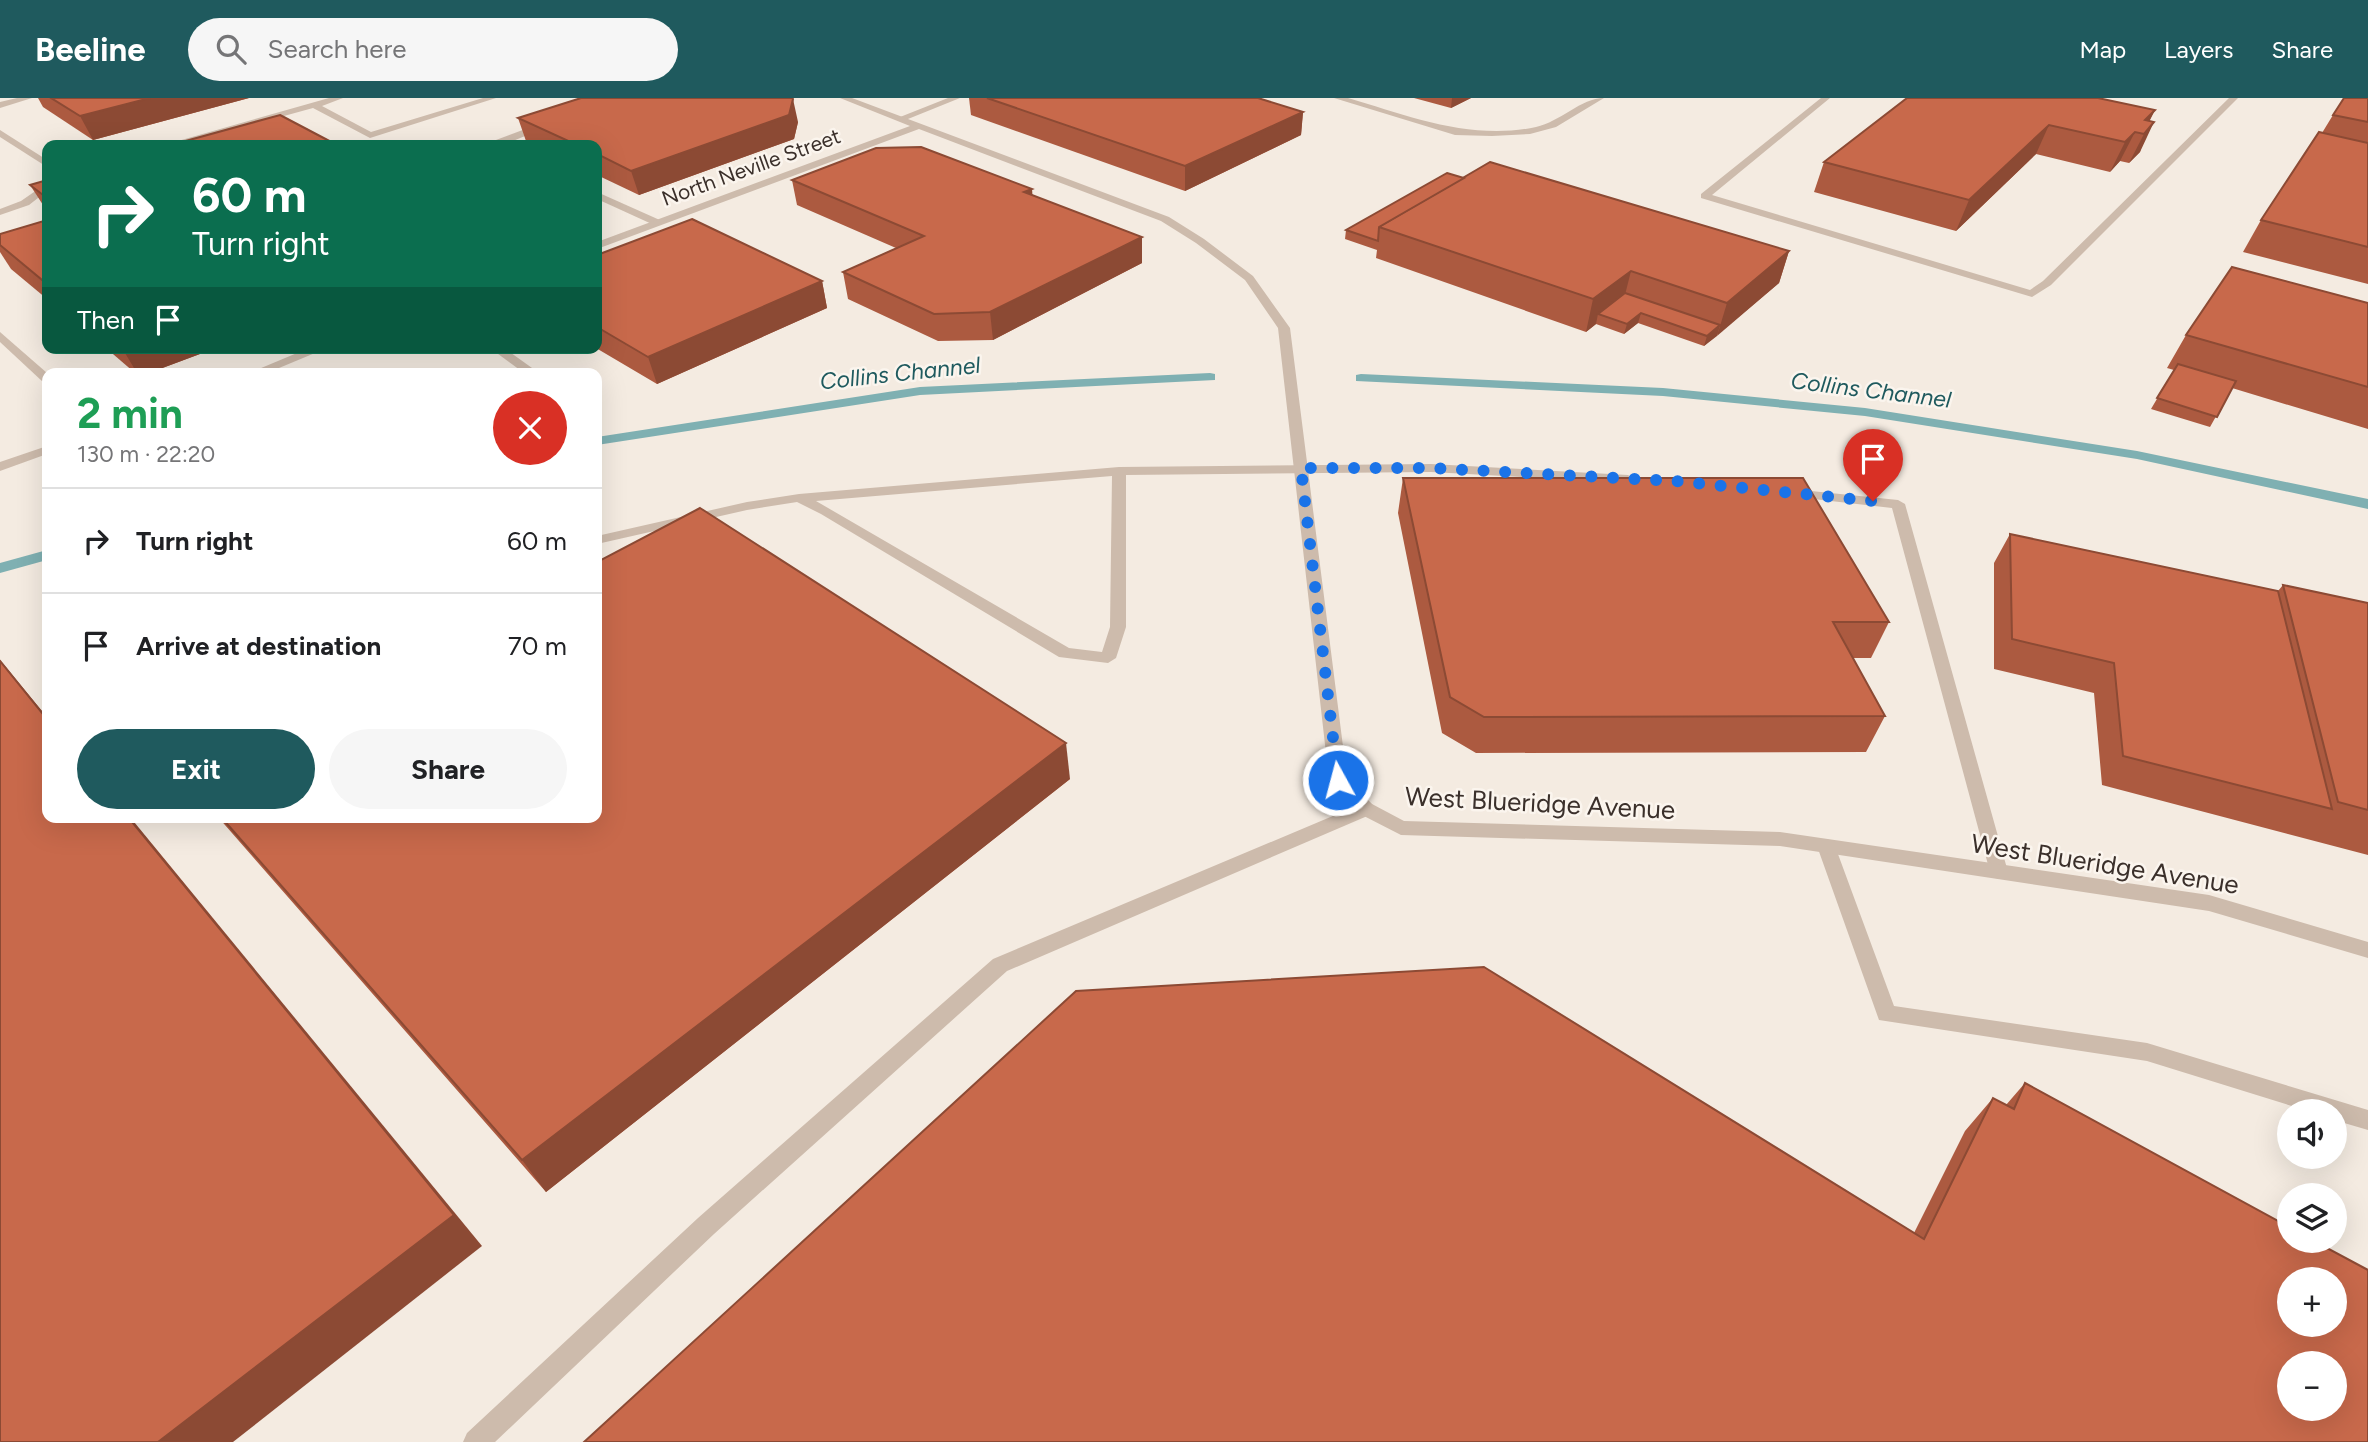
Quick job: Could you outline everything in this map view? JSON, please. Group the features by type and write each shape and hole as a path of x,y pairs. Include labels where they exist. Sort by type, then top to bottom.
{"street":[{"path":"0,105 28,98"},
{"path":"187,140 339,98"},
{"path":"314,105 370,135 492,98"},
{"name":"West Blueridge Avenue","path":"844,98 1165,219 1200,241 1249,278 1283,328 1338,780 1366,809 1401,828 1780,839 2209,903 2368,950"},
{"path":"900,119 956,98"},
{"path":"1338,98 1455,132 1521,132 1552,125 1600,98"},
{"path":"1826,98 1705,196 2032,294 2047,283 2232,98"},
{"path":"502,140 556,122"},
{"name":"North Neville Street","path":"602,244 919,127"},
{"path":"0,133 42,161"},
{"path":"0,212 25,203 42,190"},
{"path":"602,197 658,223"},
{"path":"0,336 42,374"},
{"path":"268,368 305,354"},
{"path":"505,354 526,368"},
{"path":"0,467 42,452"},
{"path":"602,539 747,506 799,498 1119,471 1431,468 1647,480"},
{"path":"799,498 838,518 1065,653 1108,659 1118,627 1119,471"},
{"path":"1779,492 1898,504 1999,872"},
{"path":"476,1442 706,1226 1000,965 1366,809"},
{"path":"1826,846 1886,1014 2147,1052 2368,1120"}],"building":[{"path":"51,98 150,98 80,116"},
{"path":"581,98 793,99 789,115 631,171 602,156 602,140 566,140 518,118"},
{"path":"987,98 1258,98 1303,112 1185,166"},
{"path":"1907,98 2098,98 2155,110 2145,120 2154,122 2144,134 2135,132 2125,142 2049,125 1969,200 1824,162"},
{"path":"2344,98 2368,98 2368,122 2333,115"},
{"path":"280,115 328,140 189,140"},
{"path":"2319,132 2368,143 2368,247 2261,220"},
{"path":"921,147 1032,189 1024,192 1142,237 990,312 934,314 843,272 924,236 792,180 876,148"},
{"path":"1490,162 1789,251 1727,303 1631,271 1593,299 1379,227"},
{"path":"1447,173 1464,178 1379,227 1378,241 1346,230"},
{"path":"42,181 42,194 30,185"},
{"path":"692,219 822,281 648,357 602,330 602,253"},
{"path":"42,221 42,280 0,245 0,234"},
{"path":"2232,267 2368,303 2368,387 2186,335"},
{"path":"1625,293 1720,325 1707,336 1641,313 1627,324 1598,314"},
{"path":"2178,364 2236,381 2217,417 2157,398"},
{"path":"1403,478 1803,478 1889,622 1833,622 1885,716 1484,717 1450,697"},
{"path":"700,508 1066,743 522,1160 226,823 602,823 602,559"},
{"path":"2010,534 2278,591 2332,809 2123,756 2114,663 2012,639"},
{"path":"2283,585 2368,603 2368,810 2338,802"},
{"path":"0,661 42,713 42,823 133,823 454,1215 158,1442 0,1442"},
{"path":"1484,967 1924,1239 1993,1098 2014,1109 2025,1083 2277,1220 2277,1253 2336,1253 2368,1270 2368,1442 584,1442 1076,991"}],"waterway":[{"name":"Collins Channel","path":"602,440 920,391 1210,377"},
{"name":"Collins Channel","path":"1361,378 1663,392 1865,412 2137,455 2368,504"},
{"name":"Collins Channel","path":"0,568 42,556"}],"route":[{"path":"1338,780 1301,468 1431,468 1674,481 1873,501"}]}
